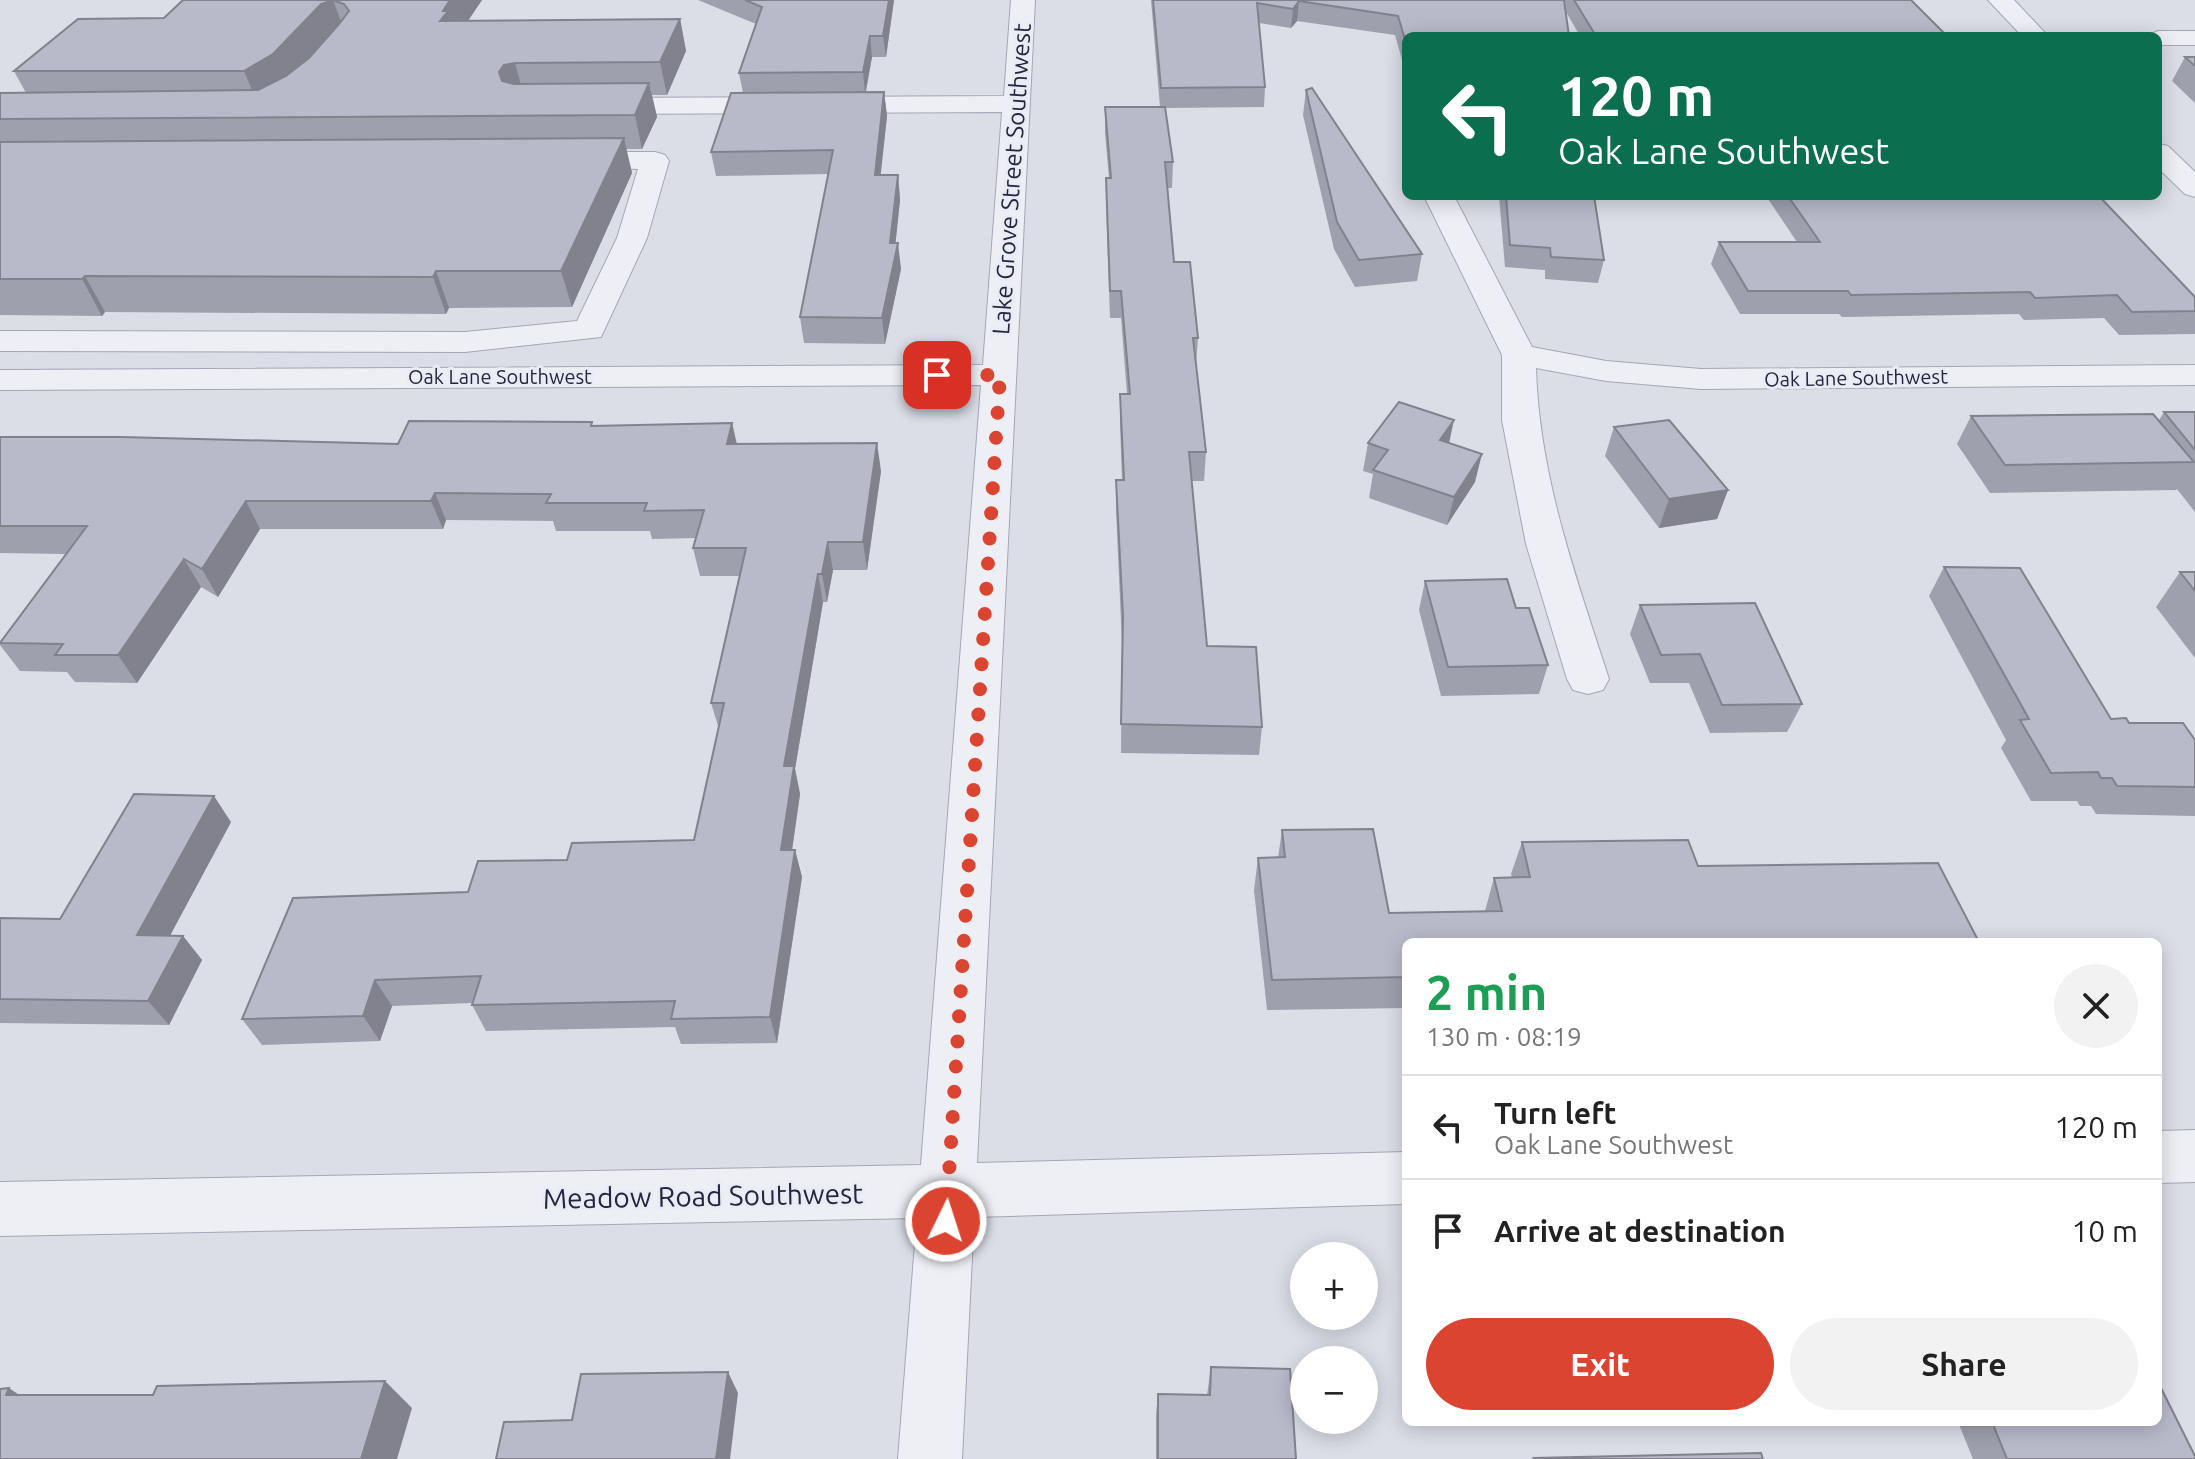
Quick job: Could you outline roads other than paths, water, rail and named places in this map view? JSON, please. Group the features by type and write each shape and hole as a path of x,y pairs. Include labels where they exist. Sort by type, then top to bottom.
{"street":[{"name":"Lake Grove Street Southwest","path":"930,1459 1023,0"},
{"path":"2000,0 2032,32"},
{"path":"2162,38 2195,38"},
{"path":"568,106 1016,104"},
{"path":"2162,156 2195,188"},
{"path":"0,341 465,342 589,330 632,238 655,161 538,161"},
{"path":"1441,200 1519,355 1520,420 1545,544 1588,679"},
{"name":"Oak Lane Southwest","path":"1519,355 1606,371 1701,379 2195,375"},
{"name":"Oak Lane Southwest","path":"0,380 1000,375"},
{"path":"2162,1157 2195,1156"},
{"name":"Meadow Road Southwest","path":"0,1209 948,1191 1402,1178"}]}
